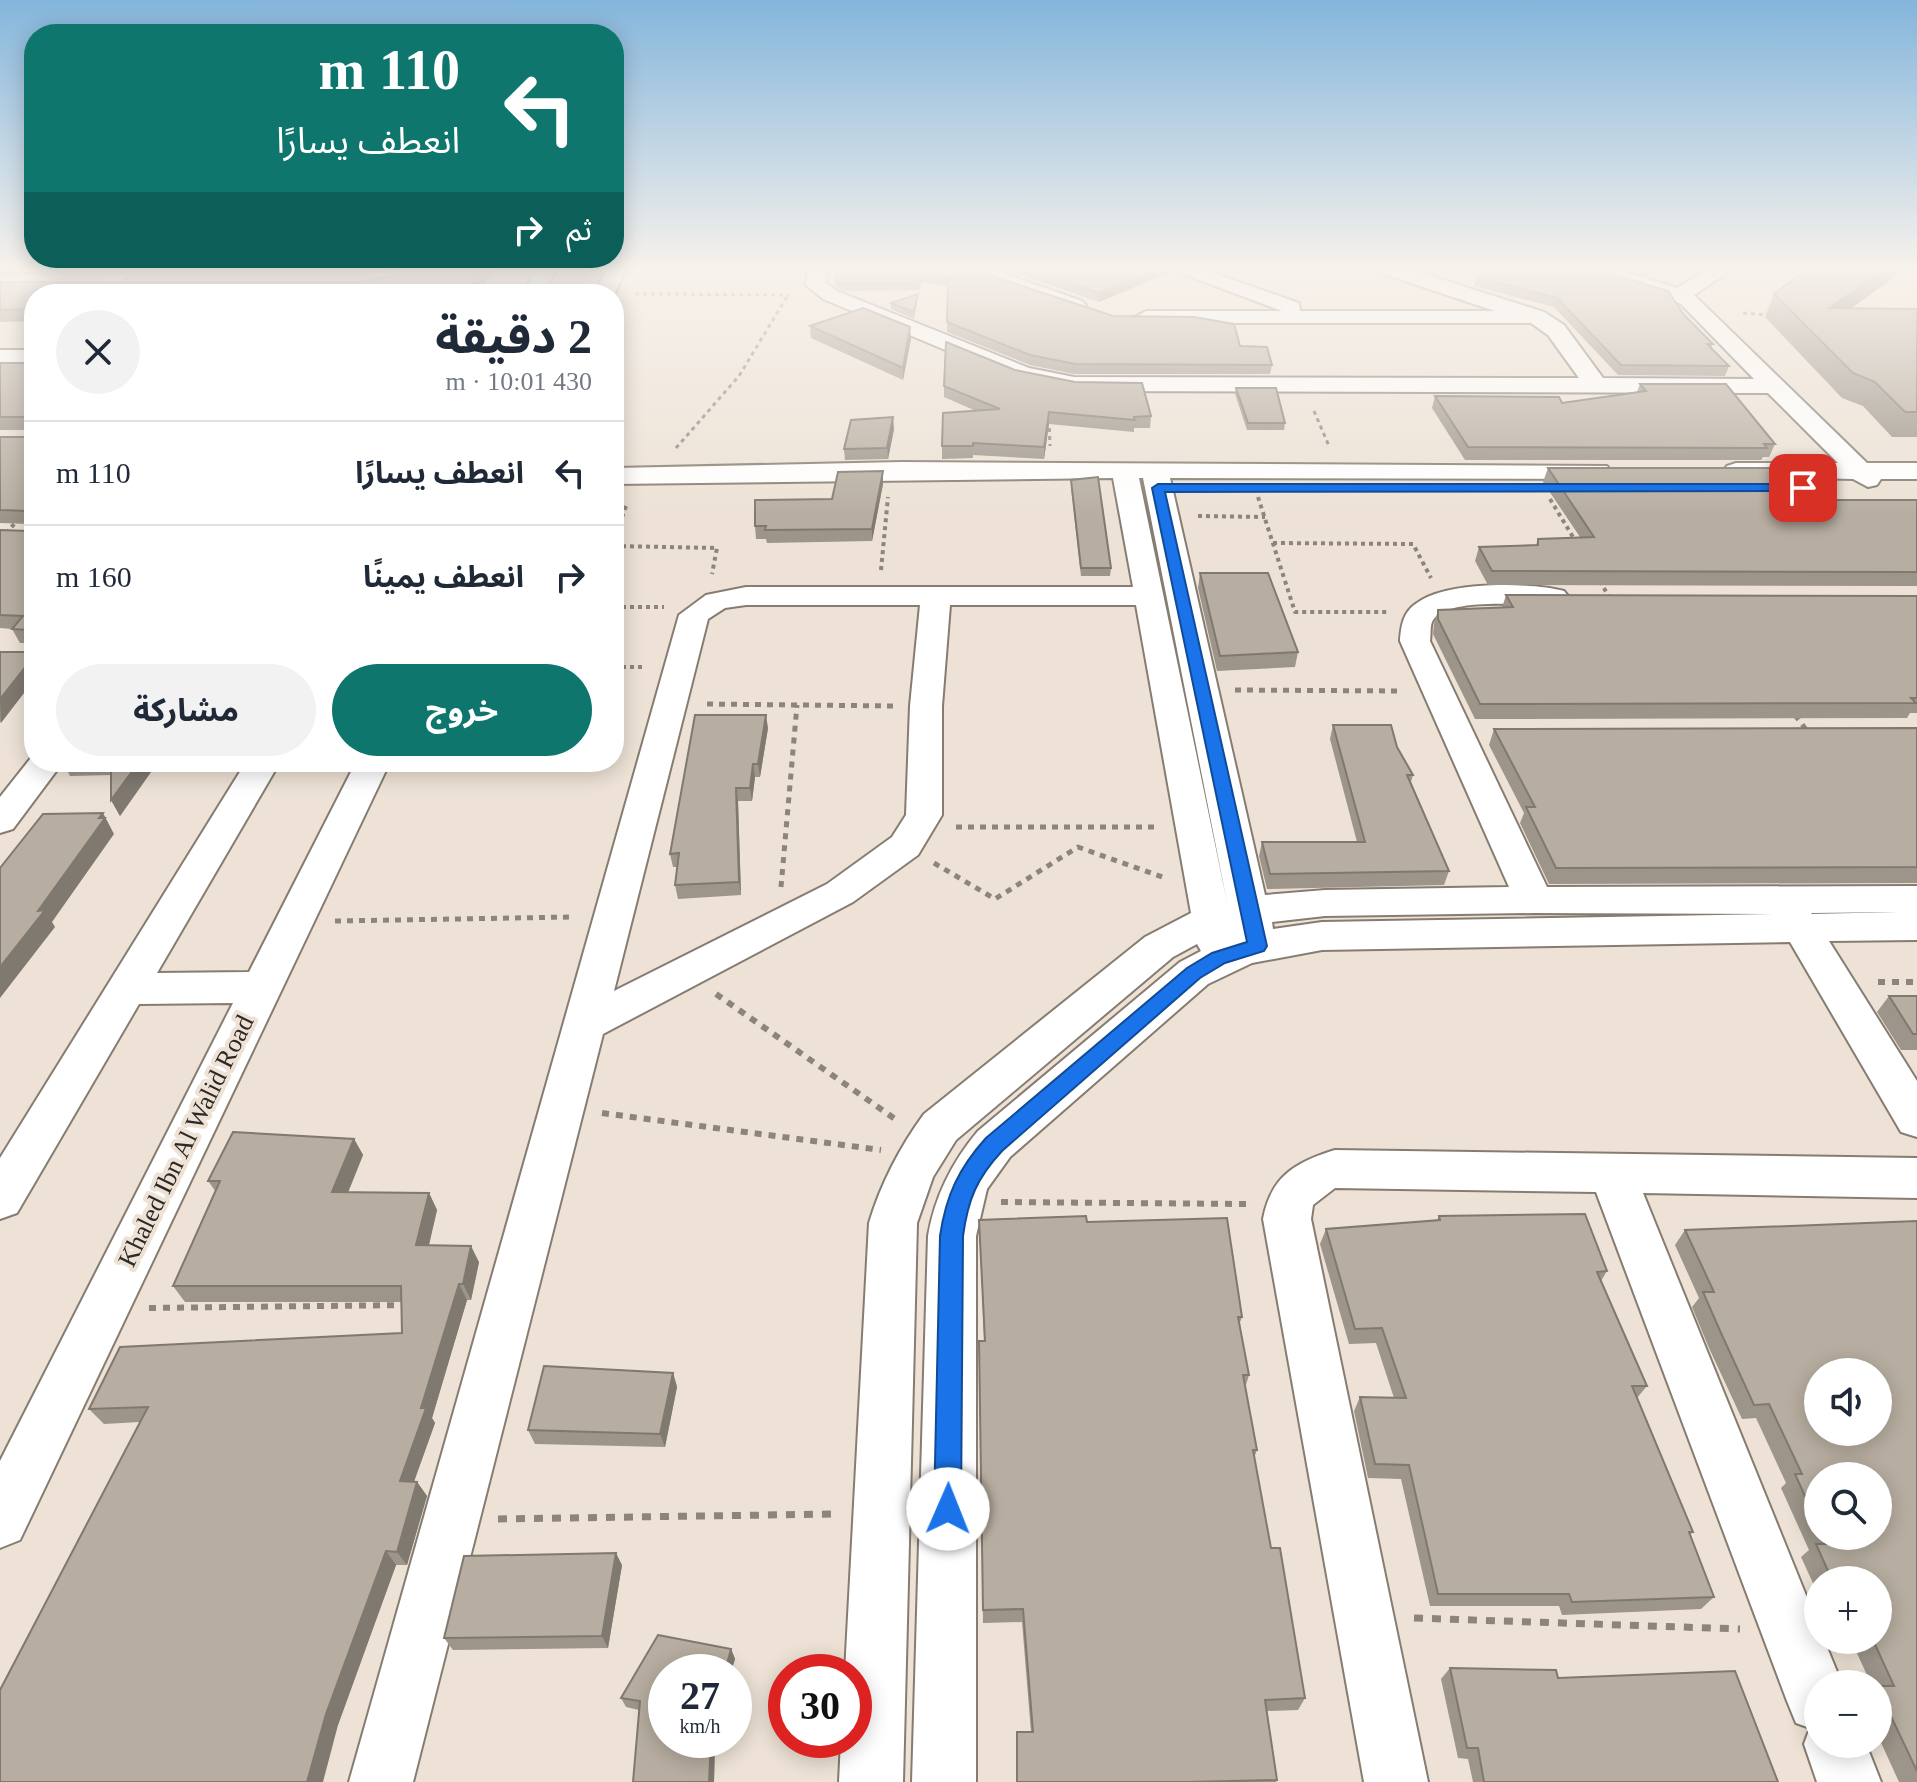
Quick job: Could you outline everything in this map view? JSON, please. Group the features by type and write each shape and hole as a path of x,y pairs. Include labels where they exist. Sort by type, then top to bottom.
{"street":[{"path":"965,350 1023,374 1074,384 1774,386"},
{"path":"1571,350 1596,385"},
{"path":"1739,350 1774,386 1893,479"},
{"path":"1763,350 1893,479"},
{"path":"0,357 24,357"},
{"path":"627,482 889,488 1146,487 1339,471 1621,480 1544,488 1256,488 1146,487 627,482"},
{"path":"1714,480 1893,479"},
{"path":"1146,487 1148,596 1193,827 1228,925"},
{"path":"944,1782 952,1236 956,1202 971,1170 994,1144 1194,973 1228,925 1202,690 1146,487"},
{"path":"381,1782 690,623 704,607 746,596 1148,596"},
{"path":"583,1025 840,893 912,837 924,815 926,706 936,597"},
{"path":"1534,900 1472,732 1438,691 1412,629 1432,607 1461,597 1609,597"},
{"path":"5,809 37,772"},
{"path":"0,1199 257,772"},
{"name":"Khaled Ibn Al Walid Road","path":"0,1520 368,772"},
{"path":"1228,925 1322,936 1792,913 1917,899"},
{"path":"871,1782 893,1223 902,1188 924,1148 940,1127 1159,947 1228,925 1325,903 1534,900 1792,913 1917,926"},
{"path":"1792,913 1917,1119"},
{"path":"125,989 262,987"},
{"path":"1396,1782 1287,1219 1288,1205 1297,1187 1314,1175 1335,1169 1917,1178"},
{"path":"1612,1173 1806,1670"},
{"path":"1840,1758 1849,1782"}],"path":[{"path":"627,482 742,375 759,350"},
{"path":"1303,385 1339,471"},
{"path":"1146,487 1265,517"},
{"path":"879,597 889,488"},
{"path":"1256,488 1273,543 1295,612 1432,607 1413,544 1273,543"},
{"path":"1544,488 1577,543"},
{"path":"6,533 24,514"},
{"path":"624,543 717,548 704,607"},
{"path":"1593,570 1609,597"},
{"path":"1202,690 1438,691"},
{"path":"668,704 926,706"},
{"path":"778,927 797,705"},
{"path":"1788,707 1807,731"},
{"path":"912,837 1193,827"},
{"path":"912,837 995,899 1078,847 1228,925"},
{"path":"294,922 611,917"},
{"path":"686,973 924,1148"},
{"path":"560,1108 924,1148"},
{"path":"956,1202 1288,1205"},
{"path":"104,1309 415,1305"},
{"path":"451,1520 881,1513"},
{"path":"1365,1617 1790,1630"}],"building":[{"path":"863,350 906,350 903,368"},
{"path":"946,350 966,350 1015,370 1075,382 1142,383 1151,416 1134,417 1135,420 1049,412 1044,447 973,443 973,446 942,446 943,413 1000,409 944,386"},
{"path":"1018,350 1268,350 1272,365 1075,364"},
{"path":"1607,350 1713,350 1729,366 1621,365"},
{"path":"1830,350 1917,350 1917,412 1905,412 1875,382 1853,373"},
{"path":"0,363 24,363 24,417 0,417"},
{"path":"1640,384 1726,384 1775,444 1764,444 1767,448 1468,447 1435,396 1559,397 1562,403 1646,391"},
{"path":"1236,388 1276,388 1285,423 1248,423"},
{"path":"893,417 887,448 844,449 851,420"},
{"path":"0,437 24,437 24,511 0,510"},
{"path":"1548,468 1785,468 1812,500 1917,500 1917,572 1492,571 1479,547 1538,545 1538,539 1594,537"},
{"path":"883,471 872,529 765,530 766,526 755,526 755,500 832,499 838,472"},
{"path":"1098,477 1111,568 1081,568 1071,480"},
{"path":"0,530 24,531 24,630 12,629 23,616 0,615"},
{"path":"1200,573 1268,573 1298,652 1220,656"},
{"path":"1506,595 1917,596 1917,698 1911,698 1916,703 1480,704 1438,619 1438,610 1513,607"},
{"path":"0,652 24,652 24,669 0,699"},
{"path":"695,715 766,715 758,764 753,764 750,788 736,788 739,882 675,885 679,853 670,854"},
{"path":"1333,725 1391,725 1397,747 1413,775 1407,775 1449,871 1270,874 1262,842 1365,842"},
{"path":"1917,728 1917,867 1556,868 1526,807 1535,807 1494,729"},
{"path":"111,772 132,772 111,800"},
{"path":"103,813 99,818 105,818 38,911 45,910 0,967 0,868 43,814"},
{"path":"1889,996 1917,996 1917,1034 1913,1034"},
{"path":"233,1132 354,1139 332,1192 429,1193 416,1245 471,1246 463,1284 459,1284 421,1408 426,1408 400,1481 417,1482 397,1552 386,1551 326,1714 307,1782 0,1782 0,1690 148,1407 89,1409 120,1347 402,1333 401,1286 173,1286 220,1181 208,1181"},
{"path":"1585,1214 1607,1271 1597,1272 1647,1386 1632,1386 1693,1532 1689,1532 1714,1597 1572,1602 1569,1594 1438,1594 1409,1465 1375,1464 1360,1397 1406,1398 1382,1328 1355,1329 1326,1229 1440,1220 1439,1216"},
{"path":"1086,1216 1087,1222 1227,1218 1242,1317 1238,1317 1249,1375 1243,1375 1257,1450 1253,1450 1271,1548 1280,1548 1305,1698 1265,1700 1277,1780 1017,1782 1017,1732 1033,1732 1023,1609 983,1610 979,1341 985,1341 979,1220"},
{"path":"1917,1221 1917,1771 1892,1718 1892,1670 1887,1670 1879,1654 1892,1654 1892,1566 1826,1566 1819,1550 1892,1550 1892,1462 1804,1462 1804,1494 1795,1474 1802,1474 1769,1404 1754,1405 1703,1292 1714,1292 1685,1230"},
{"path":"544,1366 673,1373 660,1434 528,1430"},
{"path":"616,1553 602,1636 444,1638 464,1556"},
{"path":"658,1635 731,1649 730,1654 648,1654 648,1758 710,1758 709,1782 633,1782 640,1701 621,1698"},
{"path":"1450,1668 1556,1670 1558,1678 1735,1671 1778,1782 1484,1782 1478,1748 1467,1748"}],"route":[{"path":"948,1509 952,1236 956,1202 971,1170 994,1144 1194,973 1218,958 1258,946 1158,488 1803,488"}]}
